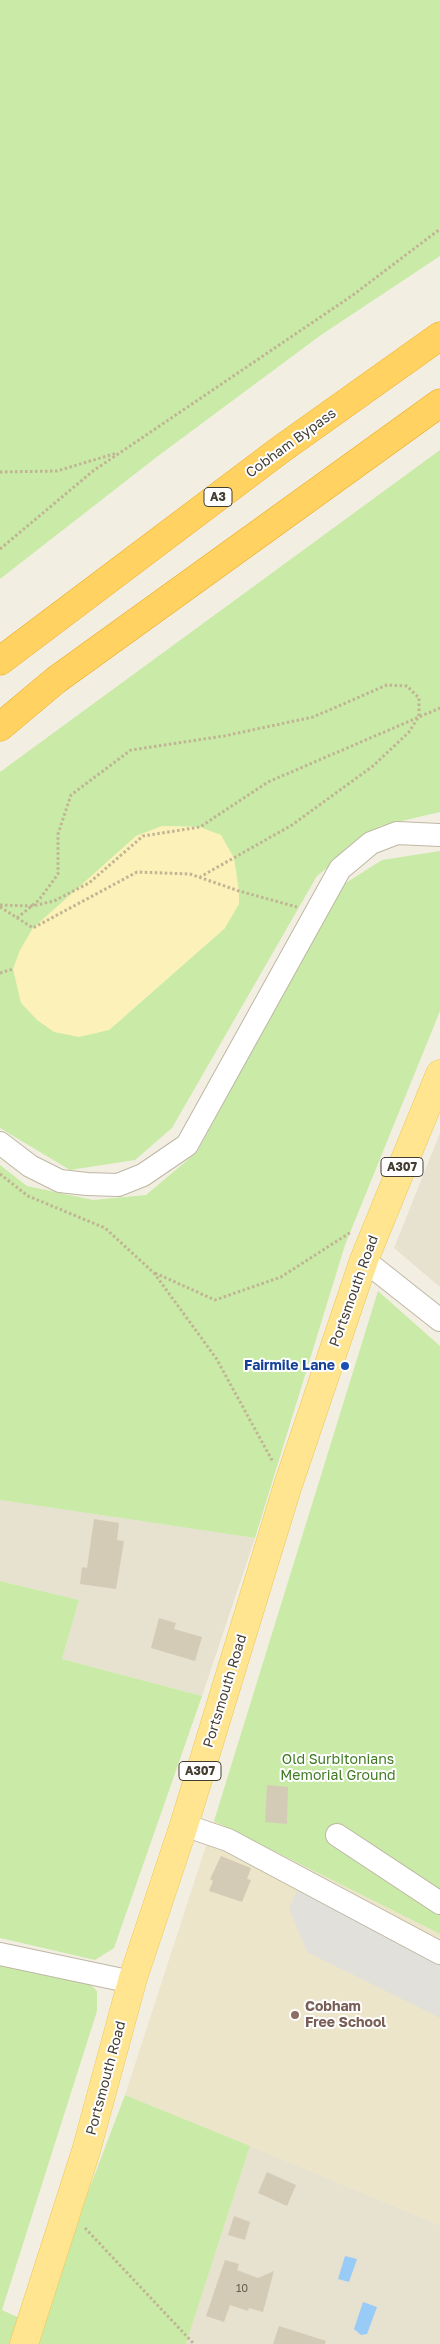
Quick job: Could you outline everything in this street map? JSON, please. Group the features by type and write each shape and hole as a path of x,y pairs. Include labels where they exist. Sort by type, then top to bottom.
{"highway":[{"name":"Cobham Bypass","path":"0,661 280,450 440,336"},
{"path":"0,727 56,680 440,403"}],"main road":[{"name":"Portsmouth Road","path":"24,2344 86,2151 132,1982 184,1825 287,1488 364,1260 440,1074"}],"street":[{"path":"0,1143 30,1166 60,1181 87,1184 118,1184 134,1178 187,1145 340,869 370,843 397,833 440,835"},
{"path":"364,1260 440,1320"},
{"path":"184,1825 228,1840 440,1953"},
{"path":"337,1835 440,1903"},
{"path":"0,1954 132,1982"}],"path":[{"path":"0,549 93,471 353,295 440,228"},
{"path":"0,472 57,471 121,452"},
{"path":"17,918 39,900 58,874 58,834 72,795 131,750 224,736 313,717 387,685 407,686 419,698 419,716 409,732 366,771 292,824 200,878"},
{"path":"0,906 32,906 54,901 90,883 143,836 200,827 268,782 440,708"},
{"path":"0,906 33,928 137,872 190,874 297,907"},
{"path":"0,973 13,969"},
{"path":"0,1174 28,1196 105,1228 154,1273 216,1358 287,1488"},
{"path":"154,1273 215,1300 281,1277 352,1231"},
{"path":"67,2210 194,2344"}],"shaded area":[{"path":"440,1133 440,1287 394,1248"},
{"path":"0,1500 255,1538 202,1696 62,1659 79,1600 0,1581"},
{"name":"Cobham Free School","path":"214,1821 440,1934 440,2225 125,2095"},
{"path":"300,1885 440,1959 440,2018 307,1952 289,1909"},
{"path":"250,2146 440,2225 440,2344 186,2344"}],"green space":[{"path":"0,0 440,0 440,256 321,335 158,456 0,579"},
{"path":"440,450 440,812 380,826 317,876 172,1128 135,1160 70,1170 0,1128 0,772","holes":["163,826 200,827 225,928 109,1030 136,836"]},
{"path":"440,851 440,1011 345,1245 255,1538 0,1500 0,1165 27,1186 93,1200 146,1195 197,1152 341,886 382,860"},
{"name":"Old Surbitonians Memorial Ground","path":"378,1291 440,1346 440,1934 214,1821"},
{"path":"0,1581 79,1600 62,1659 202,1696 114,1948 95,1960 0,1938"},
{"path":"0,1965 91,1985 97,1991 97,2011 2,2310 37,2326 125,2095 250,2146 186,2344 0,2344"}],"sand":[{"path":"162,826 200,827 221,835 234,858 239,904 225,928 109,1030 79,1037 54,1032 37,1020 21,1003 13,969 20,950 33,928 136,836"}],"water":[{"path":"345,2256 357,2259 349,2282 338,2279"},
{"path":"363,2302 377,2307 367,2334 361,2335 354,2329"}],"building":[{"path":"94,1519 119,1523 117,1540 124,1541 116,1589 80,1584 82,1567 87,1568"},
{"path":"159,1618 176,1623 174,1629 202,1637 195,1661 151,1648"},
{"path":"267,1785 288,1787 287,1824 265,1822"},
{"path":"221,1856 251,1868 247,1879 251,1880 242,1902 209,1891 213,1881 210,1879"},
{"path":"267,2172 296,2185 287,2206 258,2193"},
{"path":"234,2216 250,2222 245,2240 228,2235"},
{"path":"225,2260 239,2264 237,2270 258,2278 274,2271 263,2312 249,2308 248,2311 230,2305 224,2322 206,2316"},
{"path":"279,2326 326,2341 325,2344 273,2344"}],"place":[{"name":"Fairmile Lane","path":"345,1366"},
{"name":"Cobham Free School","path":"295,2015"}]}
